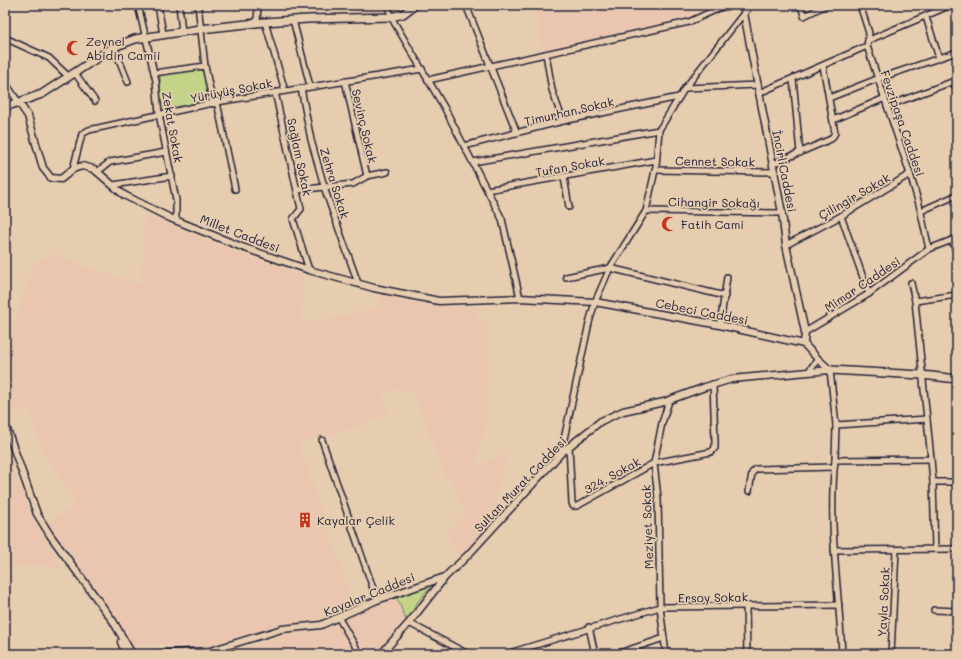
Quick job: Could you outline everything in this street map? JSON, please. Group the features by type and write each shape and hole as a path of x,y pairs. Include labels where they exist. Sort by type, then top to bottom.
{"main road":[{"path":"5,107 42,94 114,47 146,37 200,29 293,20 391,17 403,14 415,5"},
{"path":"830,370 922,375 957,380"}],"street":[{"name":"Zekat Sokak","path":"138,5 154,72 159,114 176,200 176,221"},
{"path":"158,5 163,34"},
{"path":"179,5 182,32"},
{"path":"198,5 205,66 235,189"},
{"path":"258,5 261,23 285,91"},
{"path":"388,5 391,17 422,69 473,162 502,219 520,298"},
{"path":"466,5 517,133"},
{"path":"709,5 711,12"},
{"path":"428,80 689,22 726,5"},
{"path":"744,5 744,13"},
{"path":"561,453 589,323 595,302 610,268 646,211 655,170 659,130 685,88 750,5"},
{"path":"800,5 804,16 826,5"},
{"path":"759,93 867,46 869,34 860,5"},
{"path":"869,40 926,17 951,5"},
{"name":"İncirliCaddesi","path":"744,13 782,213 786,245 805,332 804,344"},
{"path":"926,17 939,58"},
{"path":"293,20 310,86"},
{"path":"5,38 49,58 72,75 95,101"},
{"name":"Fevzipaşa Caddesi","path":"867,46 910,174 929,249"},
{"path":"114,47 128,82"},
{"path":"829,98 877,79 957,52"},
{"path":"546,54 552,90 563,121"},
{"path":"154,72 205,66"},
{"path":"773,164 830,139 835,133 823,66"},
{"name":"Yürüyüş Sokak","path":"73,169 82,134 89,130 159,114 275,92 422,69"},
{"path":"793,79 800,153"},
{"name":"Sevinç Sokak","path":"345,81 367,176"},
{"path":"887,106 955,81 957,92"},
{"path":"5,82 19,103"},
{"path":"685,88 758,85"},
{"name":"Zehra Sokak","path":"301,88 324,187 358,283"},
{"name":"Sağlam Sokak","path":"275,92 301,209 293,219 309,270"},
{"name":"Timurhan Sokak","path":"464,146 563,121 679,98"},
{"path":"833,120 885,98"},
{"name":"Millet Caddesi","path":"19,103 28,116 43,168 51,178 60,179 73,169 82,166 94,169 124,195 176,221 242,247 309,270 358,283 439,301 520,298"},
{"path":"473,162 659,130"},
{"path":"97,172 110,162 166,152"},
{"name":"Tufan Sokak","path":"487,190 656,160"},
{"name":"Cennet Sokak","path":"655,170 774,172"},
{"path":"297,190 353,184 367,176 387,172"},
{"name":"Çilingir Sokak","path":"786,245 842,216 910,174"},
{"path":"113,186 172,176"},
{"path":"564,177 569,207"},
{"path":"920,211 957,195"},
{"name":"Cihangir Sokağı","path":"646,211 782,213"},
{"path":"842,216 869,294"},
{"path":"954,239 957,254"},
{"name":"Mimar Caddesi","path":"805,332 869,294 929,249 954,239"},
{"path":"566,277 610,268 725,296"},
{"path":"720,325 727,277"},
{"path":"911,284 915,301 933,482 934,549"},
{"path":"915,301 957,295"},
{"name":"Cebeci Caddesi","path":"520,298 595,302 720,325 804,344"},
{"path":"804,344 830,370 836,425 832,489 834,550 840,605 842,654"},
{"path":"808,372 818,359"},
{"name":"Sultan Murat Caddesi","path":"381,654 410,623 445,577 468,555 561,453 609,416 669,401 713,384 751,376 830,370"},
{"name":"324. Sokak","path":"569,446 573,506 581,505 654,463 711,452 715,448 713,384"},
{"name":"Meziyet Sokak","path":"666,654 660,607 658,498 654,463 662,423 669,401"},
{"path":"836,425 927,419"},
{"path":"5,424 37,514 50,535 113,621 132,654"},
{"path":"322,440 377,600"},
{"path":"834,460 931,459"},
{"path":"749,491 752,473 756,469 834,467"},
{"path":"933,482 957,482"},
{"path":"834,550 957,549"},
{"name":"Yayla Sokak","path":"891,654 896,550"},
{"name":"Kayalar Caddesi","path":"154,654 210,651 282,629 321,625 377,600 445,577"},
{"name":"Ersoy Sokak","path":"506,654 589,627 660,607 840,605"},
{"path":"746,606 747,654"},
{"path":"934,610 957,610"},
{"path":"338,617 360,654"},
{"path":"113,621 126,654"},
{"path":"410,623 468,654"},
{"path":"589,627 596,654"},
{"path":"616,654 664,638"}],"shaded area":[{"path":"533,5 690,5 692,17 543,51"},
{"path":"145,214 252,258 304,274 302,322 327,320 380,307 377,293 426,304 477,307 478,321 487,321 489,363 486,425 475,466 508,454 495,504 501,513 459,558 446,534 465,514 451,480 446,480 413,389 383,391 388,414 344,431 299,443 353,603 324,617 274,627 204,647 187,648 149,642 132,649 117,621 47,524 76,503 40,447 29,407 7,412 5,403 5,354 34,262 51,254 141,285"},
{"path":"5,446 30,512 40,532 63,567 5,565"},
{"path":"397,598 406,623 374,654 225,654 279,637 324,629 355,614"}],"green space":[{"path":"205,67 209,103 161,110 160,73"},
{"path":"429,585 430,587 416,604 407,622 397,598"}],"place":[{"name":"Zeynel Abidin Camii","path":"74,48"},
{"name":"Fatih Cami","path":"669,224"},
{"name":"Kayalar Çelik","path":"305,520"}]}
